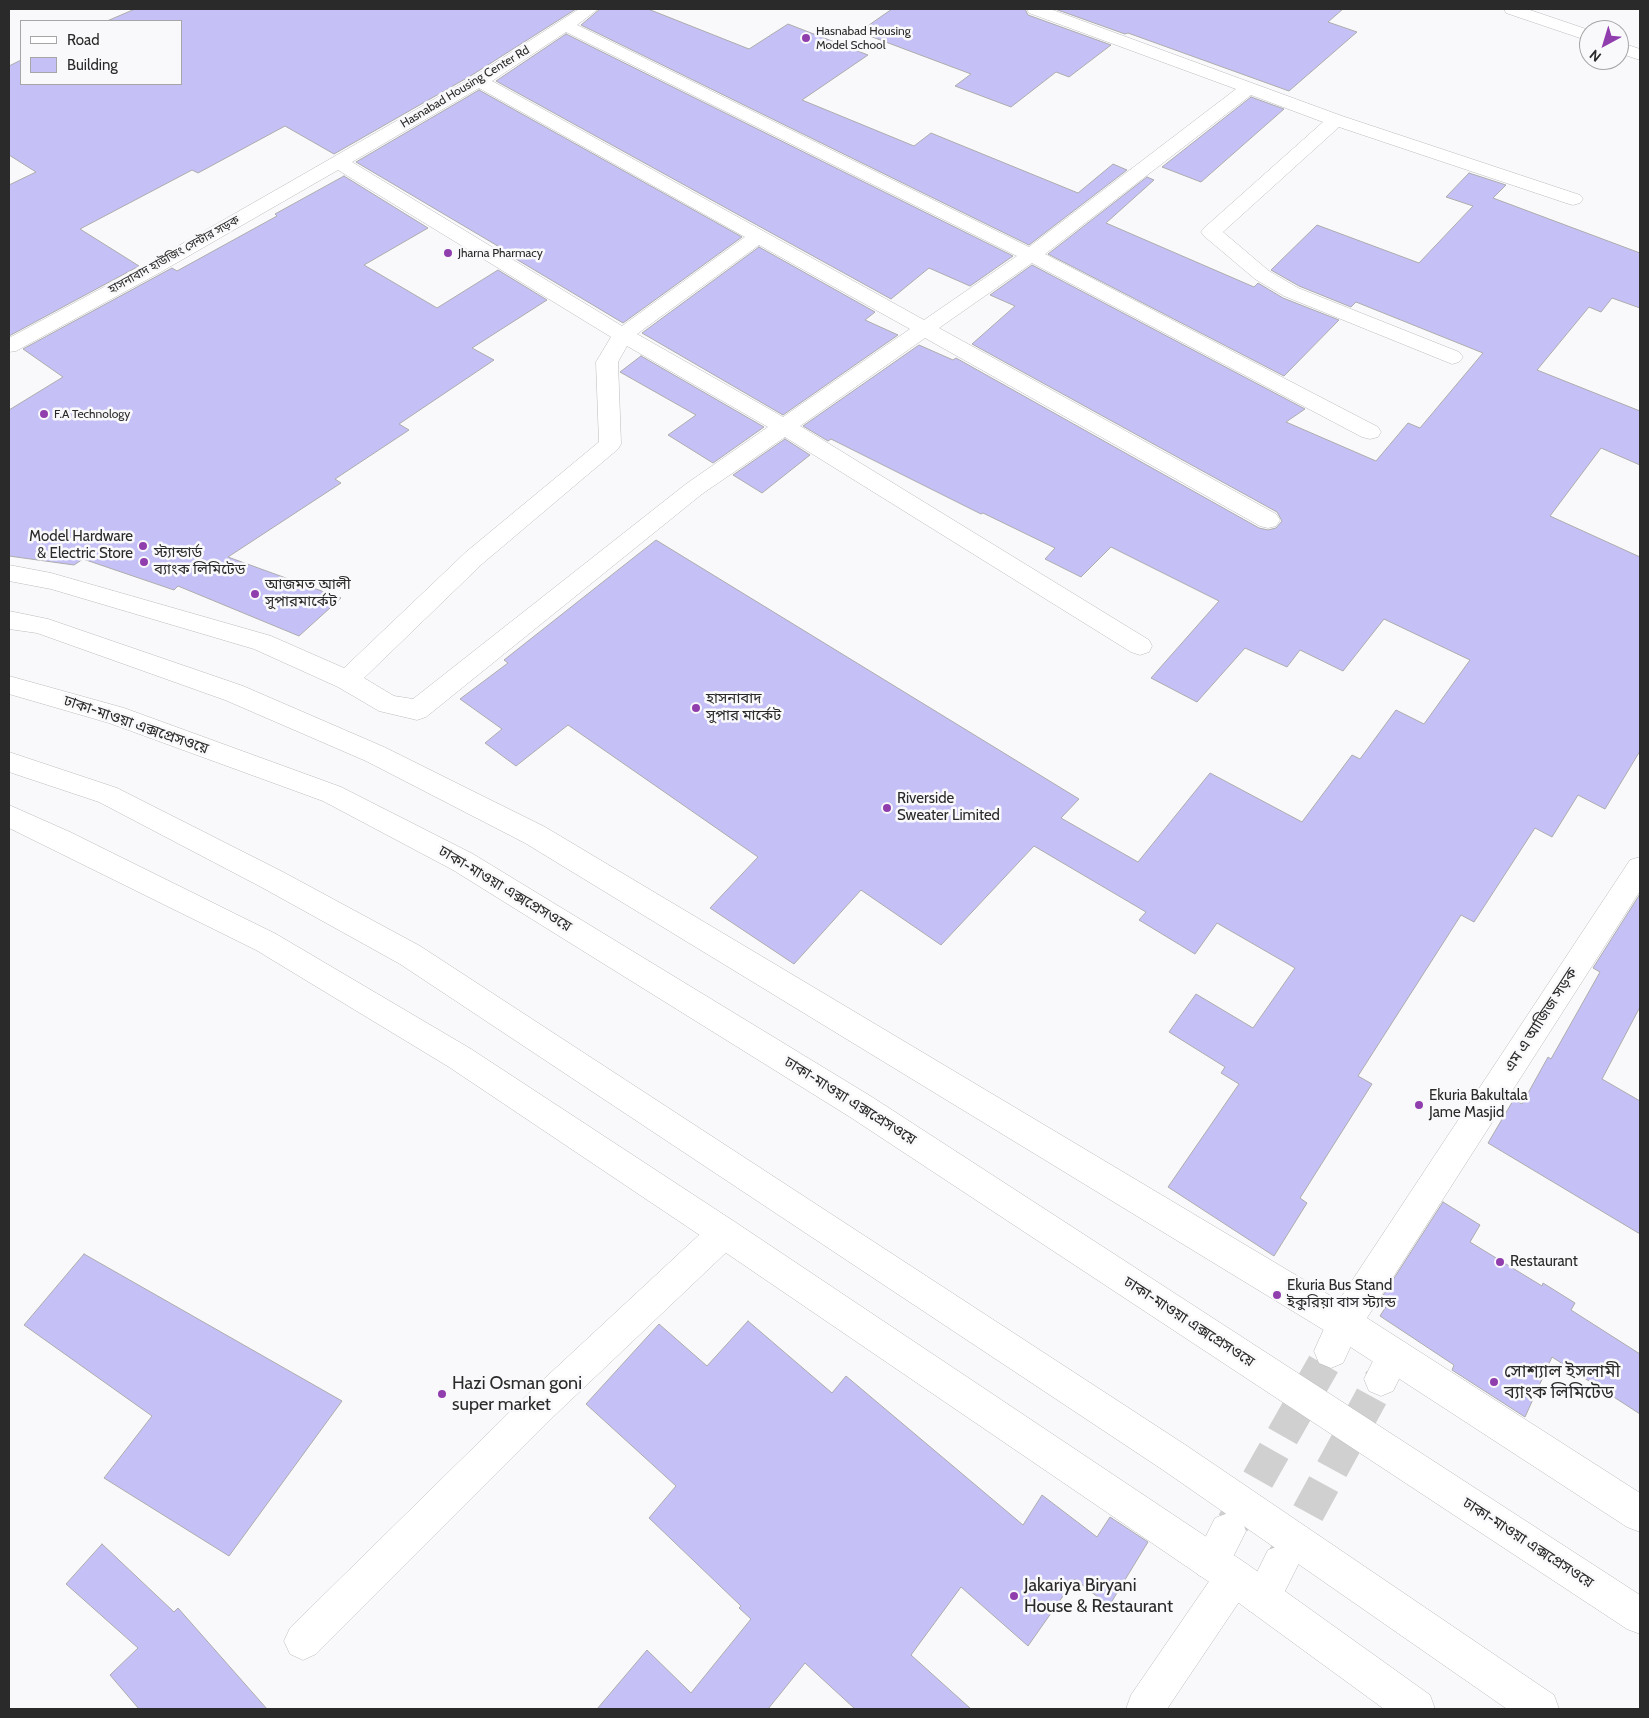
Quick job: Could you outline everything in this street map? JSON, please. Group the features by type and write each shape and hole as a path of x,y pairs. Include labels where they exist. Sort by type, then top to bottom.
{"main road":[{"name":"Hasnabad Housing Center Rd","path":"339,162 479,81 590,9"},
{"path":"1035,9 1336,120 1573,199"},
{"path":"1512,9 1579,32"},
{"path":"564,25 1031,255 1370,432"},
{"path":"479,81 1268,520"},
{"path":"9,572 50,581 262,642 347,680 388,704 417,710 694,489 786,427 1031,255 1250,88"},
{"path":"1336,120 1211,232 1262,275 1291,292 1452,357"},
{"path":"339,162 623,335 786,427 1140,646"},
{"name":"হাসনাবাদ হাউজিং সেন্টার সড়ক","path":"9,346 152,269 339,162"},
{"path":"347,680 474,558 610,444 607,362 623,335 758,237"},
{"path":"9,620 40,625 234,693 375,754 535,835 826,1012 1337,1337 1640,1514"},
{"name":"ঢাকা-মাওয়া এক্সপ্রেসওয়ে","path":"9,685 115,715 332,794 463,862 861,1107 1640,1616"},
{"path":"9,762 108,795 273,880 410,955 1175,1458 1540,1709"},
{"path":"9,816 266,942 460,1058 724,1233 1222,1570 1416,1709"},
{"name":"এম এ আজিজ সড়ক","path":"1337,1337 1640,868"},
{"path":"303,1640 542,1404 724,1233"},
{"path":"1145,1709 1222,1570 1228,1531"},
{"path":"1262,1598 1281,1563"}],"building":[{"path":"135,9 576,9 472,75 334,154 285,126 198,173 192,170 80,229 139,266 9,336 9,185 36,172 9,155 9,66 20,60 20,85 182,85 182,20 109,20"},
{"path":"600,9 648,9 749,49 788,24 868,55 802,100 914,146 931,133 1078,193 1113,164 1127,170 1029,245 581,25"},
{"path":"892,9 1025,9 1028,15 1111,45 1069,77 1056,72 1011,107 955,86 971,74 859,32"},
{"path":"1055,9 1343,9 1328,22 1357,32 1289,91"},
{"path":"566,34 1013,256 970,286 929,268 891,299 496,81"},
{"path":"479,90 742,237 623,323 356,162"},
{"path":"1251,97 1284,109 1201,182 1162,167"},
{"path":"1469,173 1506,185 1493,198 1640,253 1640,308 1612,298 1601,312 1589,307 1537,370 1640,411 1640,465 1601,448 1550,516 1640,557 1640,751 1605,809 1578,795 1552,837 1535,828 1474,922 1461,915 1358,1076 1372,1084 1300,1198 1307,1203 1274,1256 1168,1187 1239,1084 1221,1073 1225,1067 1169,1032 1196,994 1253,1028 1295,968 1217,923 1195,954 1139,920 1146,912 1034,846 941,945 861,890 794,964 710,908 758,857 568,725 516,766 485,743 502,729 460,699 508,663 504,660 656,540 1079,799 1061,818 1138,862 1210,773 1302,822 1352,755 1360,759 1396,710 1424,724 1470,660 1384,619 1343,671 1300,650 1287,667 1245,648 1197,702 1151,678 1219,601 1111,547 1081,577 1045,559 1055,548 983,513 981,514 831,439 828,441 803,426 919,345 953,360 956,358 1259,528 1268,530 1276,528 1282,521 1277,512 972,344 1015,306 990,295 1032,265 1305,409 1286,422 1376,461 1408,423 1420,428 1483,353 1356,302 1351,307 1299,286 1271,270 1317,225 1419,263 1473,206 1446,197"},
{"path":"344,176 428,228 364,265 437,308 498,270 547,300 472,348 494,360 399,424 409,430 335,479 341,483 228,557 341,598 299,636 178,586 174,590 83,559 74,565 9,556 9,410 63,377 23,349 172,268 177,271 277,216 275,214"},
{"path":"1147,177 1154,180 1106,223 1254,287 1258,283 1283,298 1339,320 1284,376 1048,254"},
{"path":"759,247 875,312 865,320 898,335 783,415 642,333"},
{"path":"641,356 764,427 713,463 668,435 696,415 620,372"},
{"path":"785,439 810,455 762,493 733,475"},
{"path":"1640,894 1640,1007 1602,1079 1640,1101 1640,1234 1488,1143 1514,1099 1522,1104 1548,1057 1551,1059 1600,972 1593,968"},
{"path":"1443,1202 1480,1225 1470,1242 1542,1286 1543,1283 1575,1303 1571,1310 1640,1354 1640,1414 1552,1357 1525,1417 1452,1370 1454,1365 1380,1316 1387,1305 1380,1300"},
{"path":"84,1254 342,1401 229,1556 104,1478 152,1416 24,1325"},
{"path":"748,1321 832,1393 846,1376 1023,1525 1042,1495 1097,1537 1110,1517 1148,1542 1109,1606 1075,1579 1028,1646 961,1587 911,1655 971,1709 855,1709 805,1663 768,1709 597,1709 647,1650 691,1693 751,1619 739,1608 741,1606 649,1518 676,1486 586,1404 659,1324 707,1366"},
{"path":"102,1544 174,1612 178,1608 267,1709 139,1709 110,1675 138,1648 66,1584"}],"tunnel":[{"path":"1233,1523 1331,1351"},
{"path":"1284,1557 1381,1379"}],"place":[{"name":"Hasnabad Housing Model School","path":"806,38"},
{"name":"Jharna Pharmacy","path":"448,253"},
{"name":"F.A Technology","path":"44,414"},
{"name":"Model Hardware & Electric Store","path":"143,546"},
{"name":"স্ট্যান্ডার্ড ব্যাংক লিমিটেড","path":"144,562"},
{"name":"আজমত আলী সুপারমার্কেট","path":"255,594"},
{"name":"হাসনাবাদ সুপার মার্কেট","path":"696,708"},
{"name":"Riverside Sweater Limited","path":"887,808"},
{"name":"Ekuria Bakultala Jame Masjid","path":"1419,1105"},
{"name":"Restaurant","path":"1500,1262"},
{"name":"Ekuria Bus Stand ইকুরিয়া বাস স্ট্যান্ড","path":"1277,1295"},
{"name":"সোশ্যাল ইসলামী ব্যাংক লিমিটেড","path":"1494,1382"},
{"name":"Hazi Osman goni super market","path":"442,1394"},
{"name":"Jakariya Biryani House & Restaurant","path":"1014,1596"}]}
